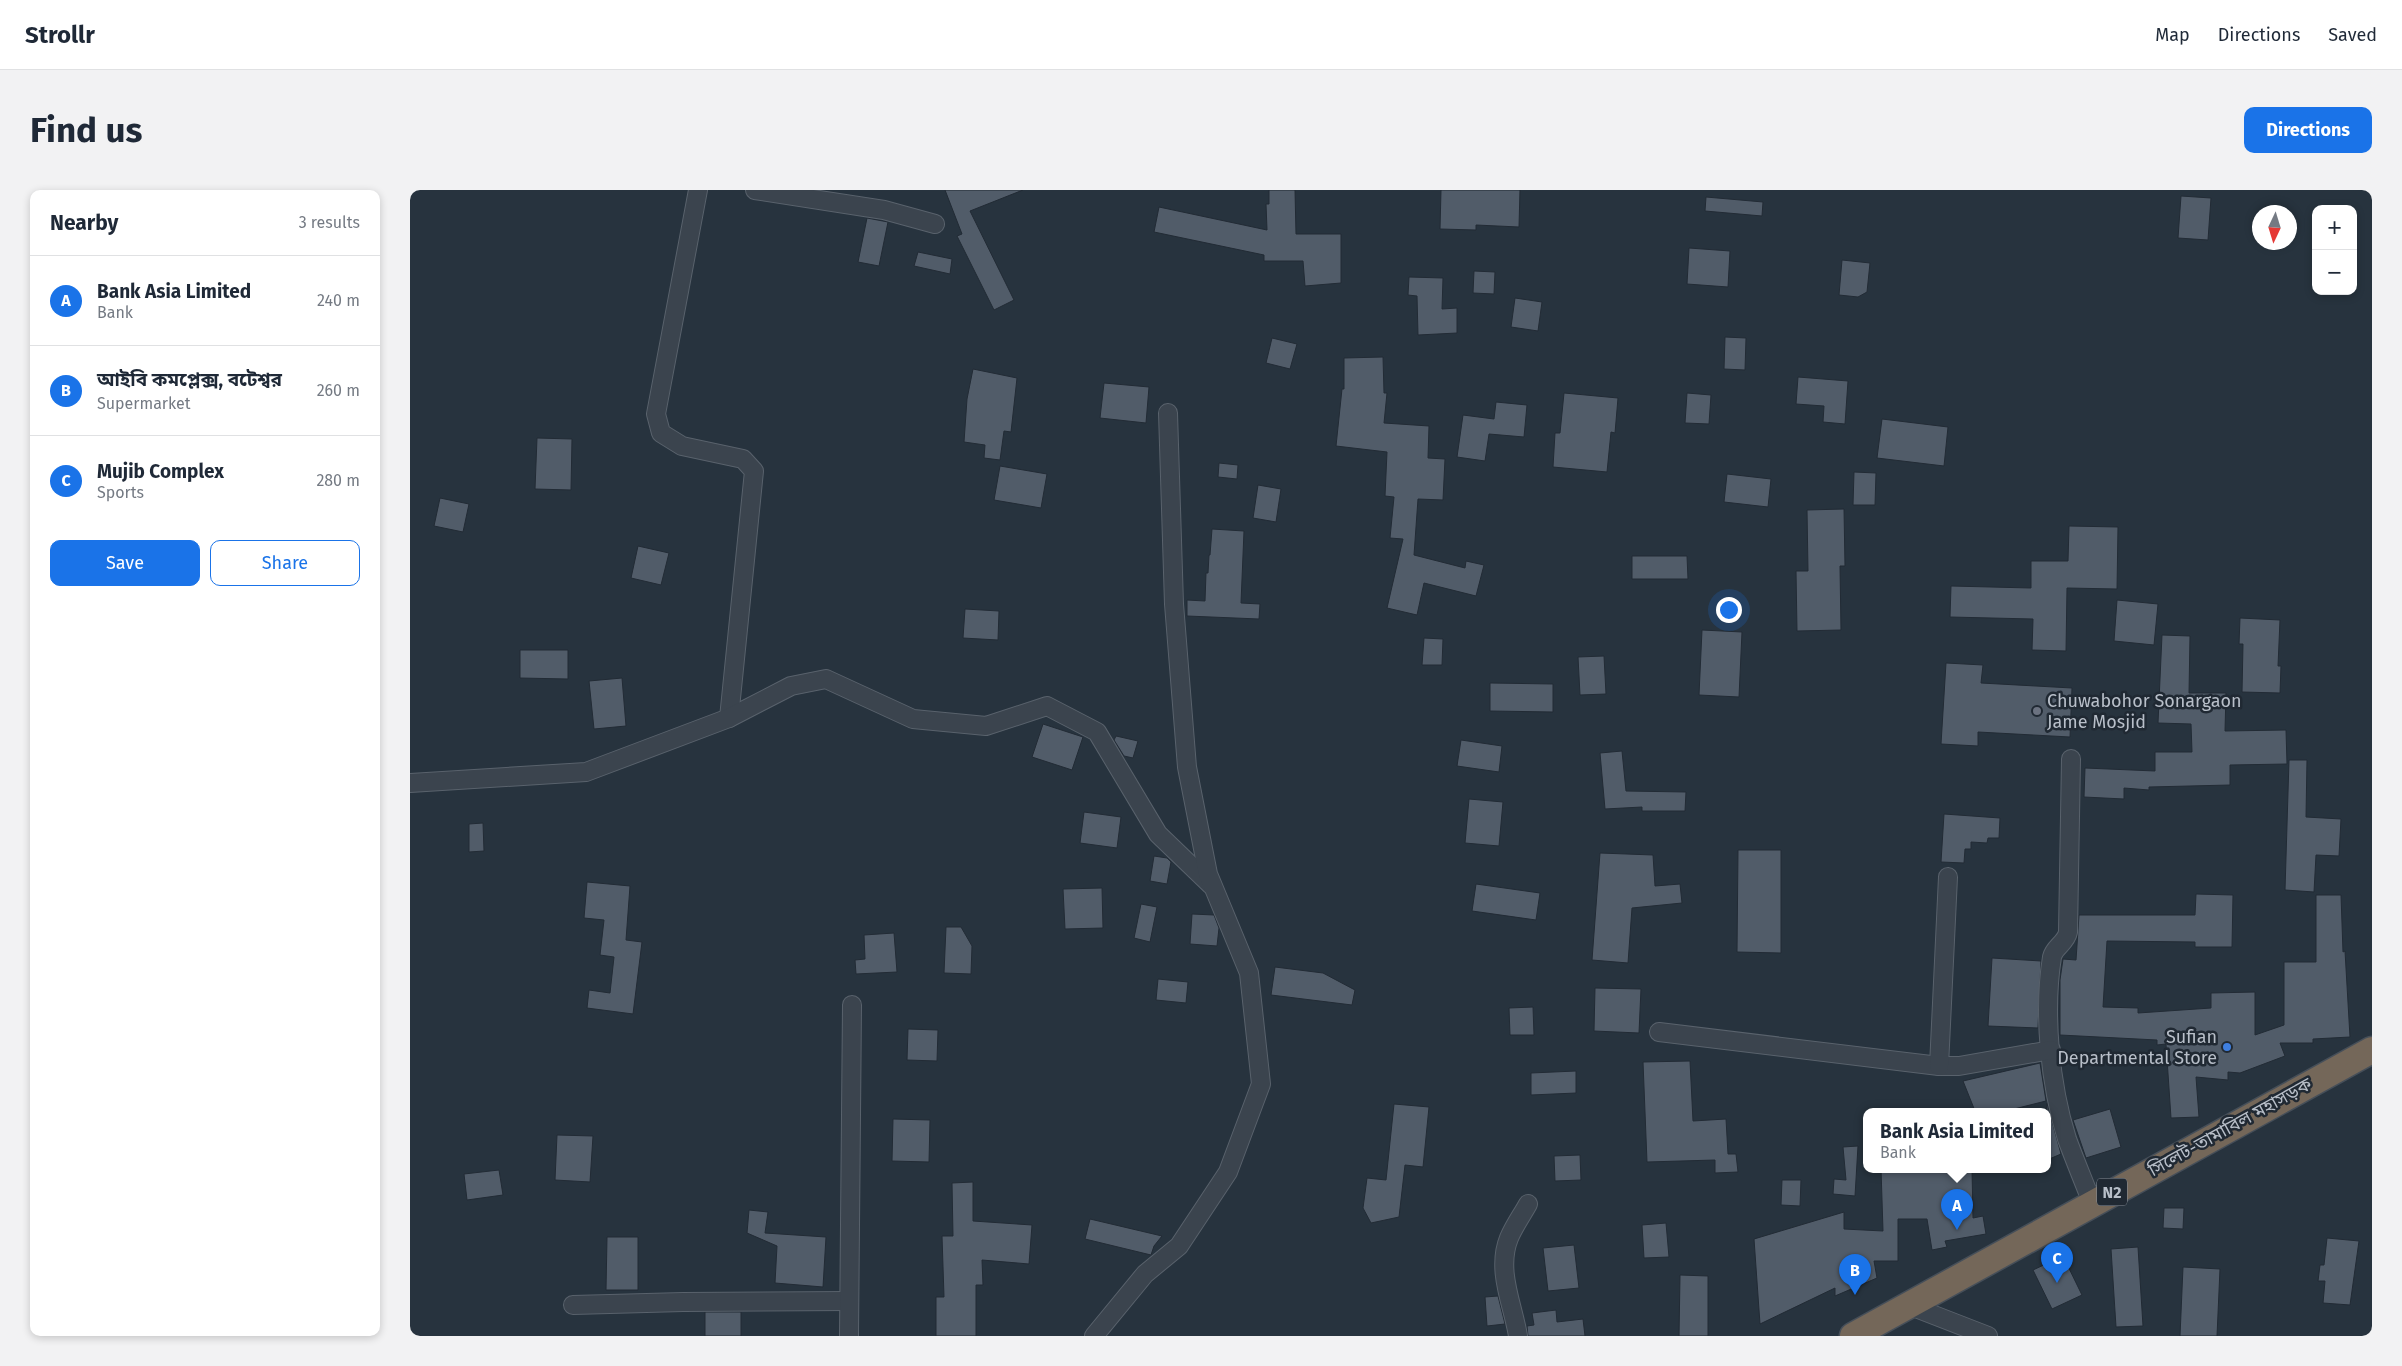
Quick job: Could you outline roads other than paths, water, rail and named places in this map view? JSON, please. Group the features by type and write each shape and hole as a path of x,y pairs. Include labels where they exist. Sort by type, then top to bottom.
{"highway":[{"name":"সিলেট-তামাবিল মহাসড়ক","path":"1853,1336 2372,1050"}],"street":[{"path":"698,190 656,414 661,433 682,446 743,459 754,471 729,718"},
{"path":"755,190 884,210 935,224"},
{"path":"1094,1336 1145,1274 1179,1246 1228,1172 1261,1084 1249,973 1208,874 1187,767 1174,604 1168,413"},
{"path":"410,783 586,772 729,718 791,686 826,680 913,719 986,726 1047,706 1098,732 1158,834 1214,887"},
{"path":"2071,759 2068,932 2067,938 2052,954 2046,1004 2058,1100 2067,1138 2092,1203"},
{"path":"1940,1066 1948,877"},
{"path":"849,1336 852,1005"},
{"path":"1659,1032 1940,1066 1960,1066 2051,1050"},
{"path":"1518,1336 1504,1272 1508,1239 1528,1204"},
{"path":"573,1305 849,1301"},
{"path":"1908,1306 1988,1336"}],"place":[{"name":"Chuwabohor Sonargaon Jame Mosjid","path":"2037,711"},
{"name":"Sufian Departmental Store","path":"2227,1047"},
{"name":"Bank Asia Limited","path":"1957,1230"},
{"name":"Mujib Complex","path":"2057,1283"},
{"name":"আইবি কমপ্লেক্স, বটেশ্বর","path":"1855,1295"}]}
